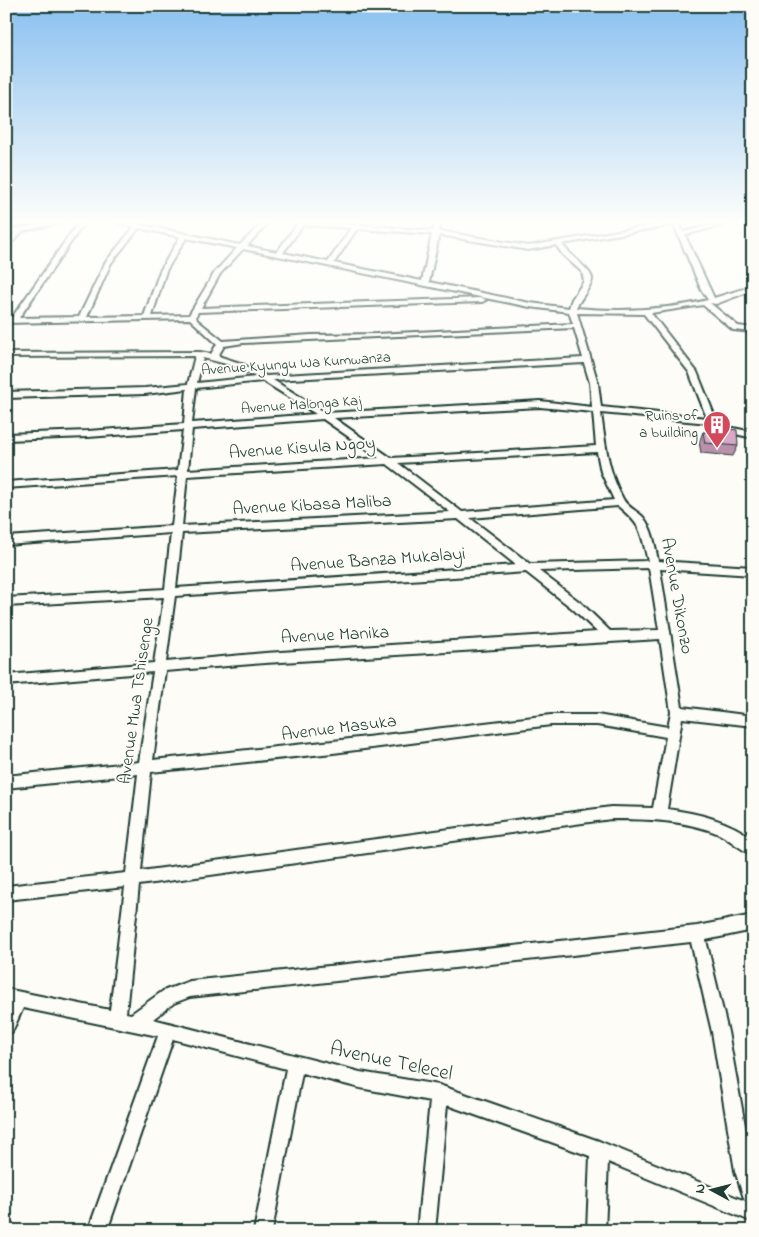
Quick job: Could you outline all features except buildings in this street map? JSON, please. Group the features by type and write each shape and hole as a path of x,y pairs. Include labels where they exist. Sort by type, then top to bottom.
{"street":[{"path":"9,321 39,281"},
{"path":"82,319 100,281"},
{"path":"147,318 160,281"},
{"path":"193,314 212,281"},
{"path":"413,281 502,299 572,310 647,313 709,302 753,288"},
{"path":"572,310 580,292 588,281"},
{"path":"701,281 709,302 736,328 753,330"},
{"path":"9,321 147,318 193,314 502,299"},
{"name":"Avenue Dikonzo","path":"572,310 594,384 601,449 606,472 620,503 645,528 654,564 677,712 660,814"},
{"path":"647,313 693,372 712,421"},
{"path":"193,314 221,344"},
{"path":"221,344 243,341 376,336 476,329 578,326"},
{"path":"214,356 221,344"},
{"path":"6,355 200,354 227,359 266,379 327,416 389,460 526,568 568,598 607,636"},
{"name":"Avenue Mwa Tshisenge","path":"125,1022 133,879 145,769 170,593 192,386 200,354"},
{"name":"Avenue Kyungu Wa Kumwanza","path":"6,395 108,393 319,374 588,360"},
{"name":"Avenue Malonga Kaj","path":"6,437 88,434 327,416 540,404 712,421 720,428 753,435"},
{"name":"Avenue Kisula Ngoy","path":"6,485 389,460 601,449"},
{"name":"Avenue Kibasa Maliba","path":"6,541 177,529 461,515 620,503"},
{"name":"Avenue Banza Mukalayi","path":"6,602 170,593 526,568 654,564 753,570"},
{"name":"Avenue Manika","path":"6,680 160,666 607,636 666,634"},
{"path":"677,712 753,721"},
{"name":"Avenue Masuka","path":"6,782 145,769 551,720 597,720 674,733"},
{"path":"6,893 133,879 611,813 660,814 692,820 730,832 753,848"},
{"path":"125,1022 190,989 697,934 753,922"},
{"path":"697,934 720,1032 744,1171 753,1197"},
{"path":"6,1026 13,998"},
{"name":"Avenue Telecel","path":"13,998 168,1030 360,1080 440,1094 599,1150 753,1213"},
{"path":"97,1231 168,1030"},
{"path":"263,1231 296,1064"},
{"path":"426,1231 440,1094"},
{"path":"596,1231 599,1150"}],"place":[{"name":"Ruins of a building","path":"717,449"}]}
